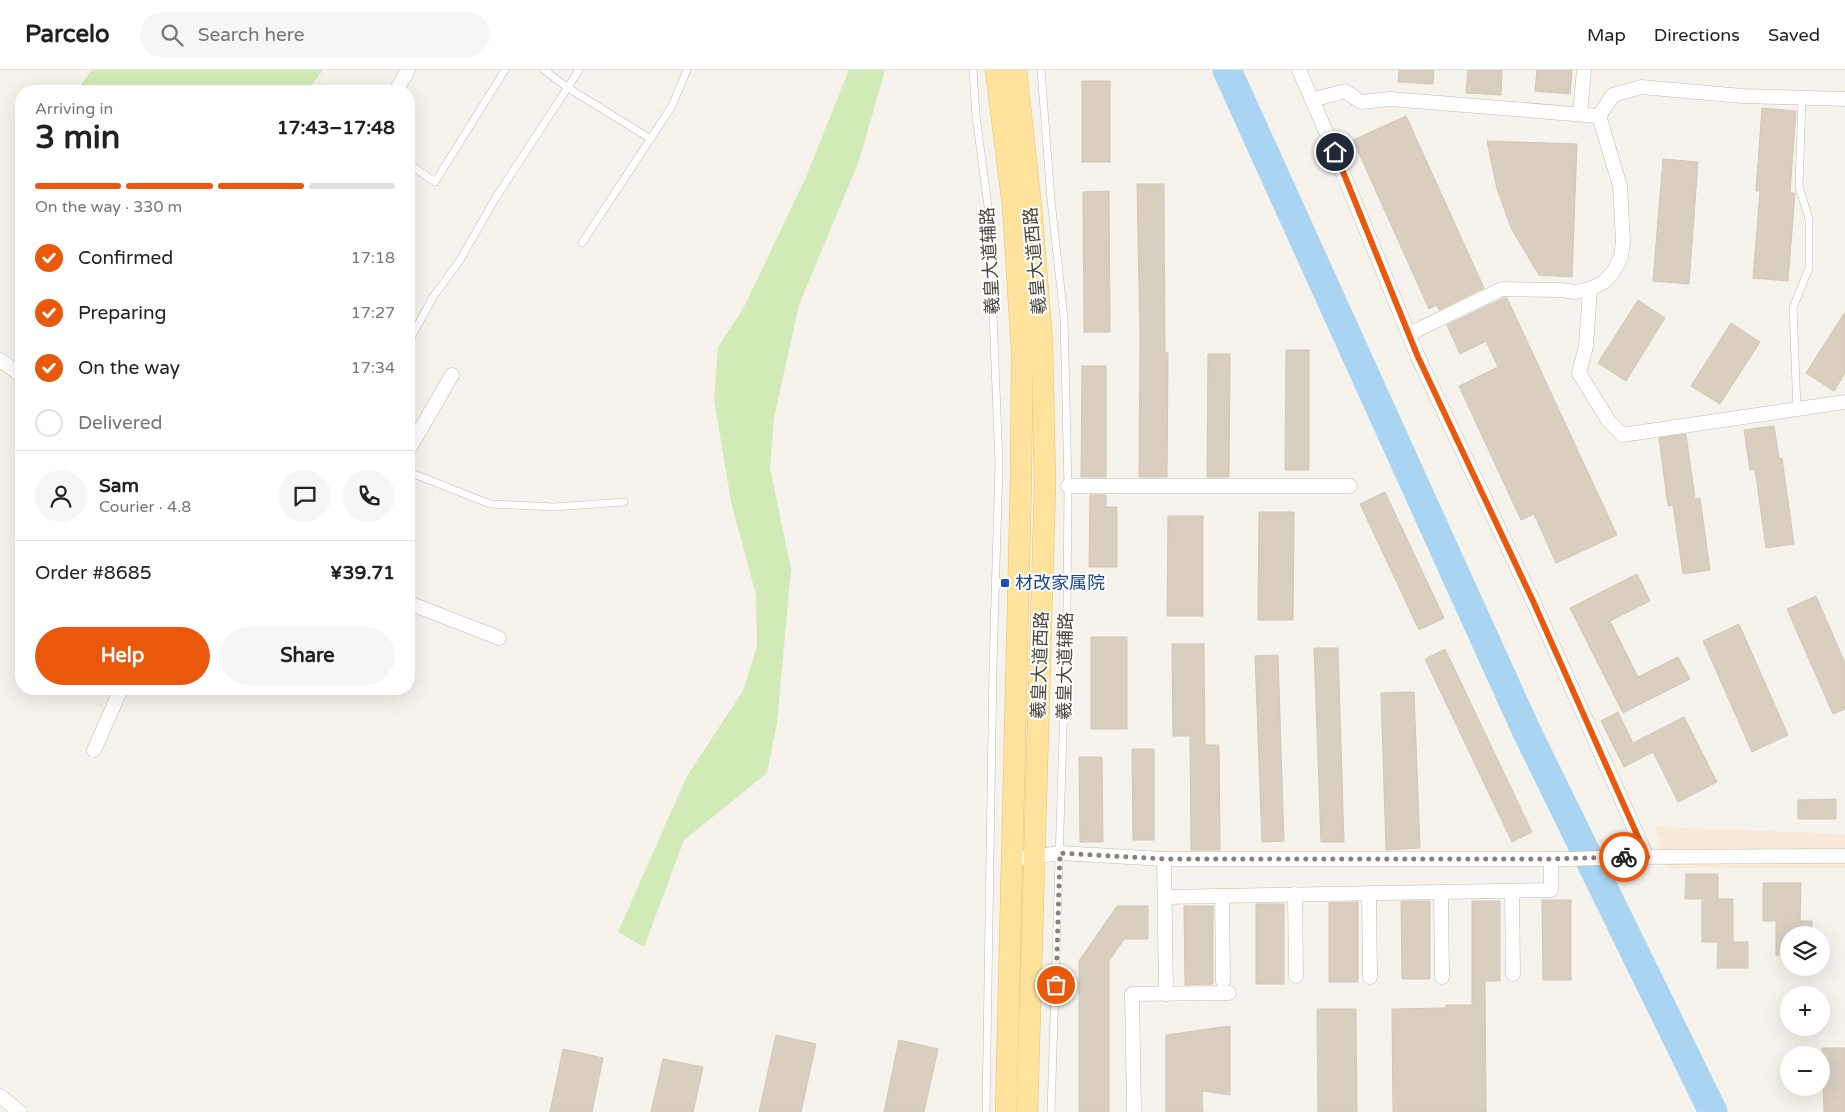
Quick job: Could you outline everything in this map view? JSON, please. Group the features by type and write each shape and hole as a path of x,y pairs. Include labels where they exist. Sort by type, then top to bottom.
{"main road":[{"name":"羲皇大道西路","path":"996,70 1013,206 1022,351 1021,479 1006,1112"},
{"name":"羲皇大道西路","path":"1016,70 1031,207 1042,341 1044,494 1027,1112"}],"street":[{"path":"399,85 408,70"},
{"path":"1299,70 1418,357 1533,601 1640,857"},
{"path":"1580,114 1584,70"},
{"path":"1409,334 1502,289 1575,292 1590,289 1604,282 1614,271 1621,257 1623,242 1620,186 1600,116 1613,95 1641,88 1742,96 1845,99"},
{"path":"1312,100 1346,91 1361,102 1390,99 1600,116"},
{"path":"1590,289 1586,346 1579,373 1608,420 1622,435 1845,402"},
{"path":"0,360 15,370"},
{"path":"415,439 452,375"},
{"path":"1068,486 1350,486"},
{"path":"415,605 499,638"},
{"path":"94,750 118,695"},
{"path":"1011,860 1060,853 1164,859 1571,859 1845,856"},
{"path":"1164,859 1166,994"},
{"path":"1165,897 1551,890 1551,859"},
{"path":"1512,890 1513,974"},
{"path":"1441,892 1442,977"},
{"path":"1369,893 1370,977"},
{"path":"1295,894 1296,976"},
{"path":"1134,1112 1132,994 1166,994 1226,987 1222,896"},
{"path":"0,1096 20,1112"}],"lane":[{"path":"415,168 435,182 505,70"},
{"path":"544,70 568,88 651,138"},
{"path":"415,330 433,297 460,260 495,199 578,70"},
{"path":"582,243 672,106 687,70"},
{"name":"羲皇大道辅路","path":"973,70 976,116 989,214 999,464 993,666 986,1112"},
{"name":"羲皇大道辅路","path":"1041,70 1051,200 1064,318 1068,486 1052,1112"},
{"path":"1797,409 1793,308 1809,268 1809,219 1800,187 1802,98"},
{"path":"415,474 490,504 554,507 624,502"}],"shaded area":[{"path":"1655,827 1845,834 1845,868 1666,868"}],"green space":[{"path":"92,70 323,70 312,85 81,85"},
{"path":"849,70 885,70 859,161 799,305 774,418 770,468 791,569 777,723 767,773 684,840 644,947 618,932 687,776 743,691 757,646 756,595 731,502 714,399 718,347 744,307 806,177"}],"building":[{"path":"1399,70 1434,70 1433,84 1398,82"},
{"path":"1468,70 1502,70 1501,95 1466,93"},
{"path":"1537,70 1572,70 1570,94 1535,91"},
{"path":"1082,81 1110,81 1110,162 1082,162"},
{"path":"1762,108 1796,111 1790,193 1795,193 1788,281 1753,278 1760,191 1756,191"},
{"path":"1406,116 1484,288 1439,310 1437,305 1429,309 1353,140"},
{"path":"1487,141 1577,144 1572,277 1539,275 1512,230 1497,189"},
{"path":"1663,159 1698,162 1689,284 1653,281"},
{"path":"1137,184 1164,184 1165,353 1168,353 1167,477 1139,477 1140,335"},
{"path":"1109,191 1110,332 1084,332 1083,192"},
{"path":"1507,298 1617,535 1556,563 1534,514 1521,520 1459,386 1498,367 1486,341 1460,354 1447,325"},
{"path":"1638,300 1665,318 1626,381 1598,363"},
{"path":"1845,312 1845,373 1834,391 1806,373"},
{"path":"1731,323 1760,342 1720,404 1691,386"},
{"path":"1286,350 1309,350 1309,470 1285,470"},
{"path":"1208,354 1230,354 1229,477 1207,477"},
{"path":"1082,366 1106,366 1106,477 1081,477"},
{"path":"1774,426 1779,458 1782,458 1794,544 1766,548 1755,469 1750,470 1744,430"},
{"path":"1686,434 1695,499 1700,498 1710,570 1683,574 1673,505 1668,506 1659,438"},
{"path":"1385,492 1444,618 1419,630 1360,504"},
{"path":"1090,495 1106,495 1106,507 1117,507 1117,567 1089,567"},
{"path":"1259,512 1294,512 1293,620 1258,620"},
{"path":"1168,516 1203,516 1203,616 1167,616"},
{"path":"1637,574 1650,601 1610,621 1638,677 1678,657 1690,679 1623,713 1570,608"},
{"path":"1816,596 1845,663 1845,709 1833,714 1787,609"},
{"path":"1739,624 1788,735 1752,752 1703,641"},
{"path":"1091,637 1127,637 1127,729 1091,729"},
{"path":"1172,644 1204,644 1205,745 1219,745 1220,850 1191,850 1190,736 1173,736"},
{"path":"1314,648 1338,648 1344,842 1321,842"},
{"path":"1445,649 1532,832 1512,842 1425,659"},
{"path":"1278,655 1284,841 1262,842 1255,656"},
{"path":"1414,692 1420,848 1386,850 1381,693"},
{"path":"1618,712 1633,743 1684,717 1717,782 1678,802 1653,752 1624,767 1601,721"},
{"path":"1132,749 1154,749 1154,840 1133,840"},
{"path":"1079,757 1102,757 1103,842 1080,842"},
{"path":"1836,799 1836,819 1798,819 1798,800"},
{"path":"1686,874 1718,874 1718,899 1733,899 1733,942 1748,942 1748,968 1717,968 1718,942 1702,942 1702,899 1685,899"},
{"path":"1763,883 1801,883 1800,921 1812,921 1812,926 1780,926 1780,955 1776,955 1776,921 1763,921"},
{"path":"1542,900 1571,900 1571,980 1543,980"},
{"path":"1401,901 1430,901 1430,979 1402,979"},
{"path":"1472,901 1500,901 1500,981 1485,981 1486,1112 1393,1112 1392,1009 1446,1008 1446,1005 1472,1005"},
{"path":"1358,902 1358,982 1329,982 1329,903"},
{"path":"1256,904 1284,904 1284,984 1256,984"},
{"path":"1117,906 1148,906 1148,939 1124,939 1109,961 1109,1112 1079,1112 1079,961"},
{"path":"1184,906 1213,906 1213,984 1185,985"},
{"path":"1317,1009 1356,1009 1357,1112 1318,1112"},
{"path":"1230,1026 1230,1095 1202,1091 1203,1112 1166,1112 1166,1035"},
{"path":"776,1035 816,1044 801,1112 759,1112"},
{"path":"899,1040 938,1049 924,1112 884,1112"},
{"path":"1830,1048 1845,1048 1845,1112 1824,1112 1824,1096 1830,1096"},
{"path":"563,1049 603,1058 592,1112 550,1112"},
{"path":"663,1059 703,1067 693,1112 651,1112"}],"waterway":[{"path":"1227,70 1526,730 1713,1112"}],"way so far":[{"path":"1056,985 1060,853 1164,859 1551,859 1624,857"}],"place":[{"name":"材改家属院","path":"1005,583"}],"route":[{"path":"1335,152 1418,357 1533,601 1647,857 1624,857"}]}
